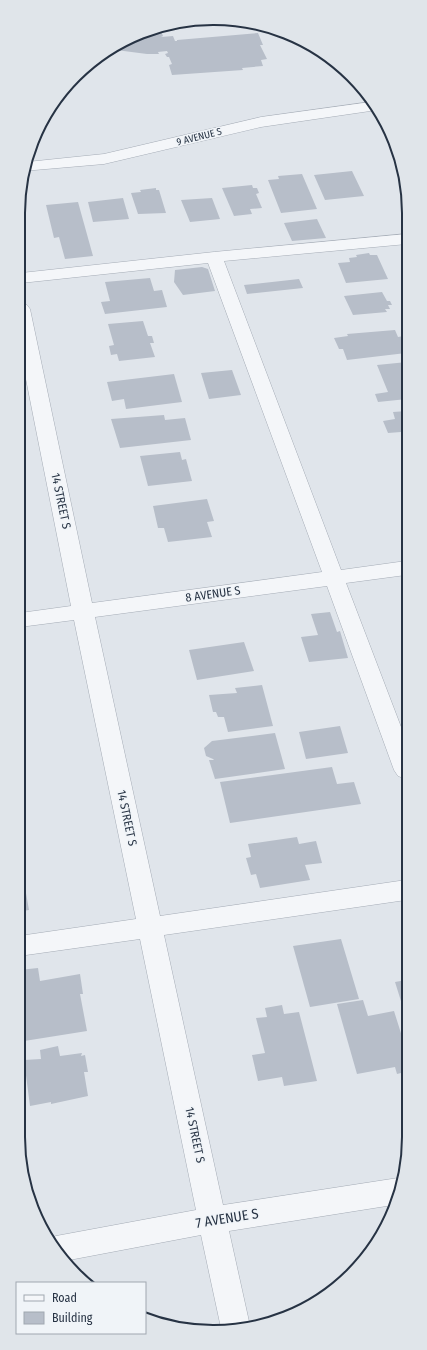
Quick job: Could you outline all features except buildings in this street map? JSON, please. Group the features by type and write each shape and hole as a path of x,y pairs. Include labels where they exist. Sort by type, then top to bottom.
{"street":[{"name":"9 AVENUE S","path":"31,166 104,159 247,125 368,107"},
{"path":"25,278 402,238"},
{"path":"214,257 402,759"},
{"name":"14 STREET S","path":"25,329 83,612 234,1324"},
{"name":"8 AVENUE S","path":"25,619 402,569"},
{"path":"25,945 402,891"},
{"name":"7 AVENUE S","path":"61,1247 213,1220 393,1193"}]}
